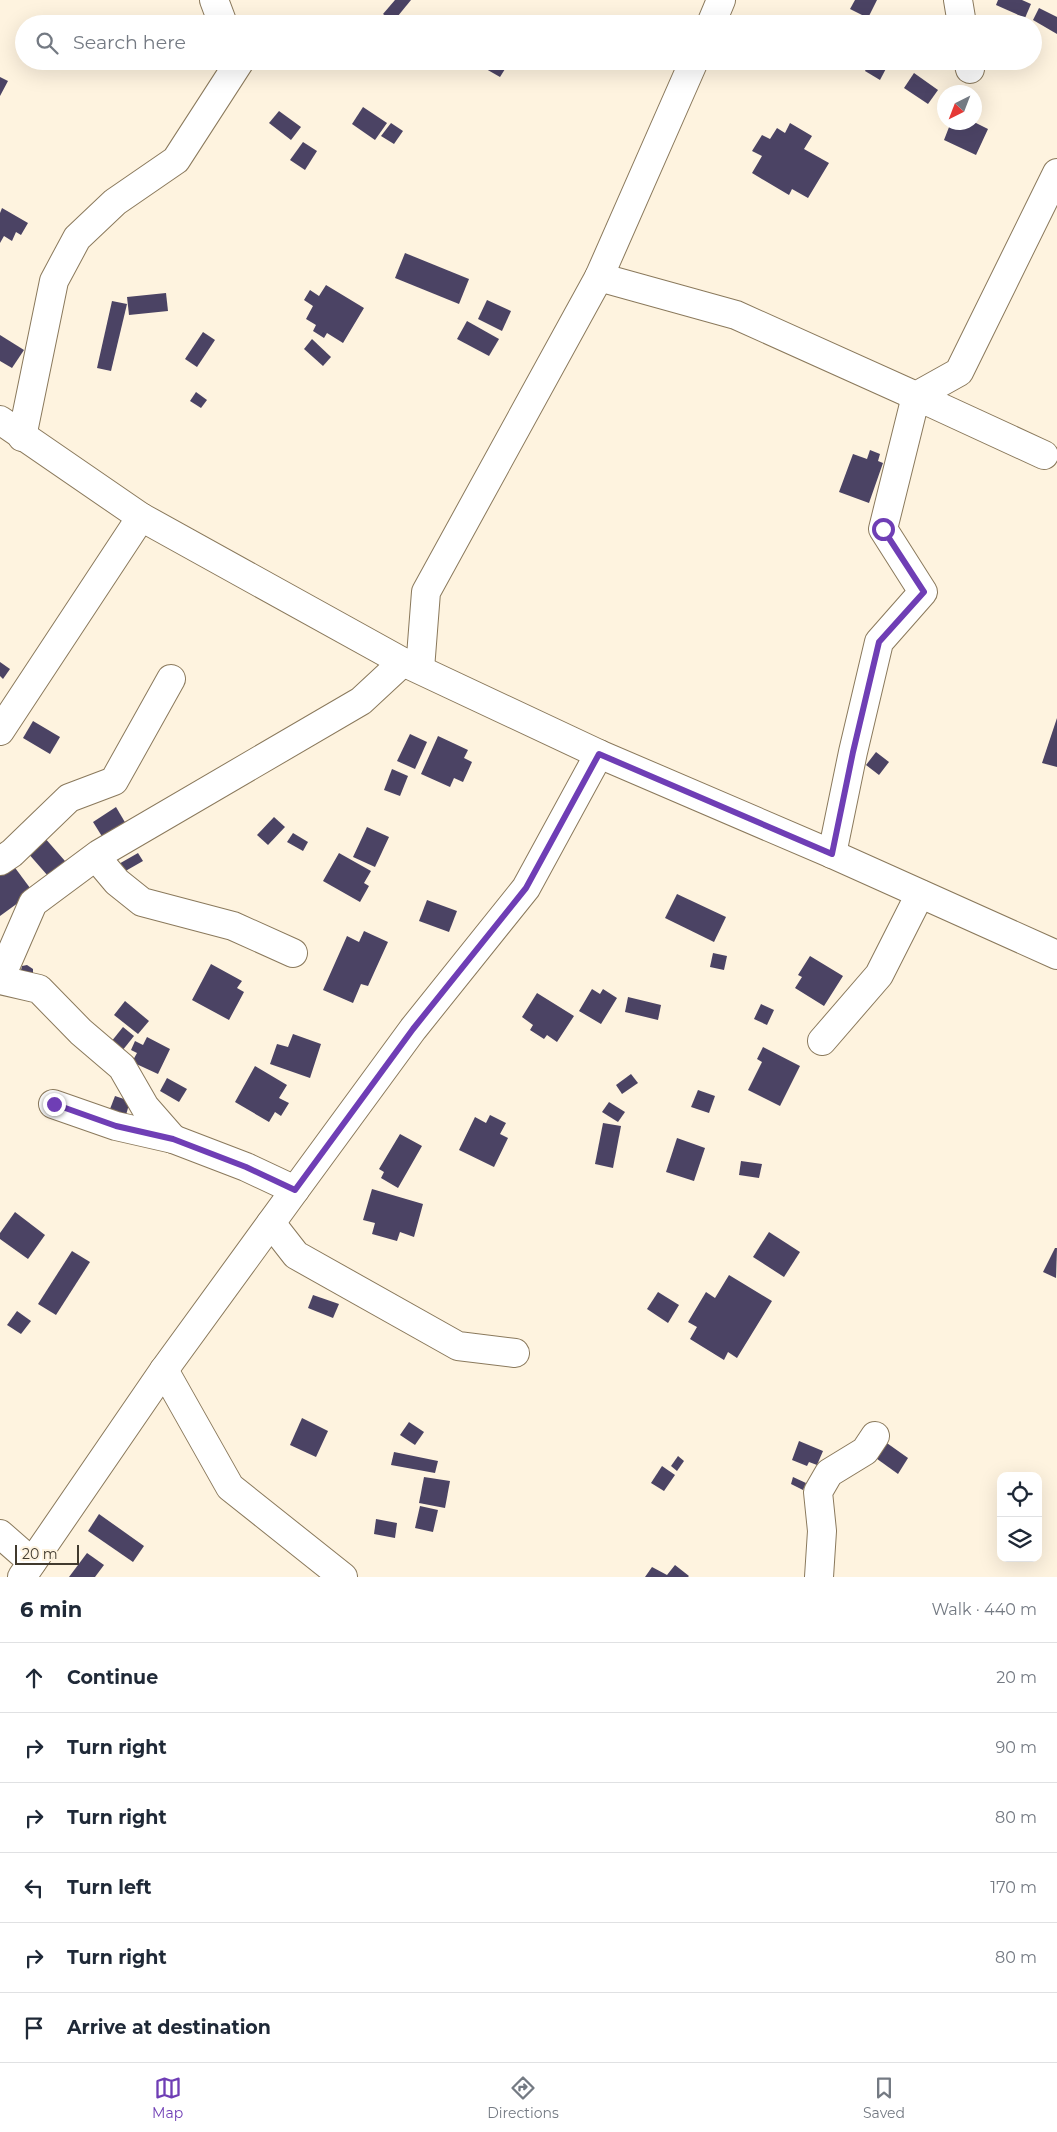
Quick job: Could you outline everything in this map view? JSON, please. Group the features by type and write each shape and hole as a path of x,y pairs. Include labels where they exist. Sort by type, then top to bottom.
{"street":[{"path":"214,0 220,15"},
{"path":"715,15 721,0"},
{"path":"958,0 960,15"},
{"path":"22,437 54,281 77,238 115,202 176,160 234,70"},
{"path":"173,1139 145,1107 122,1067 81,1032 39,989 0,979 33,903 96,857 361,701 412,666 426,592 599,277 690,70"},
{"path":"832,854 853,752 879,642 924,592 883,529 916,396 959,372 1057,173"},
{"path":"599,277 736,315 1044,455"},
{"path":"0,420 22,437 141,517 412,666 599,754 832,854 1057,955"},
{"path":"0,731 141,517"},
{"path":"0,861 12,853 69,798 114,781 171,678"},
{"path":"0,1534 27,1569 164,1370 295,1190 413,1029 526,888 599,754"},
{"path":"96,857 117,882 142,902 233,926 293,953"},
{"path":"822,1041 879,975 920,894"},
{"path":"54,1104 116,1126 173,1139 246,1167 295,1190"},
{"path":"271,1223 296,1255 458,1346 515,1353"},
{"path":"164,1370 230,1487 343,1577"},
{"path":"819,1577 822,1531 818,1492 829,1473 865,1451 875,1436"}],"building":[{"path":"395,0 411,0 399,15 383,14"},
{"path":"855,0 877,0 870,15 862,15 850,9"},
{"path":"998,0 1022,0 1031,4 1026,15 1018,15 996,5"},
{"path":"1039,8 1057,17 1057,34 1042,25 1042,15 1036,15"},
{"path":"488,70 504,70 500,77"},
{"path":"866,70 885,70 880,80"},
{"path":"914,73 937,89 937,91 928,104 904,88"},
{"path":"0,77 8,81 0,96"},
{"path":"363,107 387,123 375,140 352,124"},
{"path":"279,111 301,127 291,140 269,123"},
{"path":"391,123 403,131 394,144 381,136"},
{"path":"790,123 812,136 804,149 829,163 808,198 792,189 789,195 752,173 762,156 752,151 762,135 770,139 777,128 785,133"},
{"path":"982,126 988,129 976,155 944,140 948,130 982,130"},
{"path":"303,142 317,151 305,170 290,160"},
{"path":"2,208 28,223 21,235 16,232 12,241 4,236 0,243 0,213"},
{"path":"405,253 469,279 459,304 395,278"},
{"path":"326,285 364,308 343,343 327,333 324,338 313,331 316,325 306,319 313,306 304,300 310,290 319,296"},
{"path":"166,293 168,311 129,315 127,297"},
{"path":"487,300 511,311 502,331 478,319"},
{"path":"112,301 127,304 111,371 97,368"},
{"path":"467,321 499,339 489,356 457,339"},
{"path":"203,332 215,340 197,367 185,359"},
{"path":"0,335 24,350 12,368 0,361"},
{"path":"312,339 331,357 323,366 304,349"},
{"path":"196,392 207,400 201,408 190,401"},
{"path":"870,450 880,454 878,461 883,463 869,503 839,492 853,454 867,459"},
{"path":"0,662 10,669 3,679 0,676"},
{"path":"1057,718 1057,767 1042,763"},
{"path":"33,721 60,737 50,754 23,738"},
{"path":"410,734 427,742 415,769 397,761"},
{"path":"438,736 468,750 464,758 472,762 463,782 454,778 450,787 421,774"},
{"path":"876,752 889,762 879,775 866,765"},
{"path":"392,769 408,776 400,796 384,790"},
{"path":"116,807 126,824 103,838 93,822"},
{"path":"274,817 285,827 268,845 257,835"},
{"path":"367,827 389,837 375,867 353,857"},
{"path":"293,833 308,842 303,851 287,842"},
{"path":"44,837 65,861 48,876 27,852"},
{"path":"138,853 143,861 122,873 117,865"},
{"path":"339,853 371,871 364,883 369,886 360,902 323,881"},
{"path":"13,865 33,892 0,916 0,874"},
{"path":"677,894 726,917 714,942 665,918"},
{"path":"427,900 457,911 449,932 419,921"},
{"path":"364,931 388,942 368,986 361,984 353,1003 323,990 347,936 359,942"},
{"path":"713,953 727,956 724,970 710,967"},
{"path":"810,956 843,976 824,1006 795,988 802,977 798,975"},
{"path":"211,964 242,981 237,988 244,992 229,1020 192,1000"},
{"path":"27,965 33,969 33,974 20,974 22,966"},
{"path":"592,989 600,994 603,989 617,998 601,1024 579,1011"},
{"path":"537,993 574,1016 557,1042 547,1035 544,1039 530,1030 533,1025 522,1017"},
{"path":"628,997 661,1005 658,1020 625,1012"},
{"path":"125,1001 149,1021 138,1034 114,1015"},
{"path":"761,1004 774,1010 767,1025 754,1019"},
{"path":"123,1027 134,1036 122,1051 111,1042"},
{"path":"293,1034 321,1044 310,1078 270,1064 277,1044 288,1047"},
{"path":"147,1037 170,1049 158,1074 132,1062 137,1053 131,1050 135,1041 143,1045"},
{"path":"763,1047 800,1066 780,1106 748,1090 762,1062 757,1059"},
{"path":"255,1066 287,1085 279,1098 289,1103 281,1116 275,1112 269,1122 235,1102"},
{"path":"631,1074 638,1083 622,1094 616,1085"},
{"path":"167,1078 187,1089 179,1102 160,1091"},
{"path":"698,1090 715,1096 709,1113 691,1107"},
{"path":"115,1096 130,1101 126,1115 110,1109"},
{"path":"609,1102 625,1112 618,1122 602,1112"},
{"path":"490,1115 506,1123 500,1134 508,1138 494,1167 459,1150 475,1117 486,1123"},
{"path":"603,1123 621,1126 613,1168 595,1164"},
{"path":"400,1134 422,1146 398,1188 381,1178 384,1172 379,1169"},
{"path":"677,1138 705,1148 694,1181 666,1172"},
{"path":"741,1161 762,1164 759,1178 739,1175"},
{"path":"372,1189 423,1204 414,1237 400,1232 397,1241 372,1234 375,1223 363,1220"},
{"path":"15,1212 45,1235 28,1259 0,1239 0,1233"},
{"path":"769,1232 800,1252 784,1277 753,1257"},
{"path":"1055,1248 1057,1248 1056,1278 1043,1272"},
{"path":"72,1251 90,1262 56,1315 38,1304"},
{"path":"729,1275 772,1301 737,1358 728,1352 724,1360 690,1339 697,1327 688,1322 706,1292 715,1298"},
{"path":"658,1292 679,1305 668,1323 647,1309"},
{"path":"313,1295 339,1304 333,1318 308,1308"},
{"path":"17,1311 31,1321 21,1334 7,1325"},
{"path":"302,1418 328,1431 316,1457 290,1445"},
{"path":"409,1422 424,1432 415,1445 400,1435"},
{"path":"799,1441 823,1451 817,1465 809,1462 807,1466 792,1460"},
{"path":"884,1441 908,1458 898,1474 873,1456"},
{"path":"394,1452 438,1461 435,1473 391,1465"},
{"path":"678,1456 684,1461 677,1471 671,1466"},
{"path":"662,1466 675,1475 664,1491 651,1483"},
{"path":"424,1477 450,1481 445,1508 419,1503"},
{"path":"793,1477 806,1483 803,1490 791,1484"},
{"path":"420,1506 438,1510 433,1532 415,1528"},
{"path":"99,1514 144,1546 133,1562 88,1531"},
{"path":"376,1519 397,1523 395,1538 374,1534"},
{"path":"87,1553 104,1565 95,1577 69,1577"},
{"path":"675,1565 689,1576 645,1577 652,1567 667,1575"}],"route":[{"path":"54,1104 116,1126 173,1139 246,1167 295,1190 413,1029 526,888 599,754 832,854 853,752 879,642 924,592 883,529"}]}
